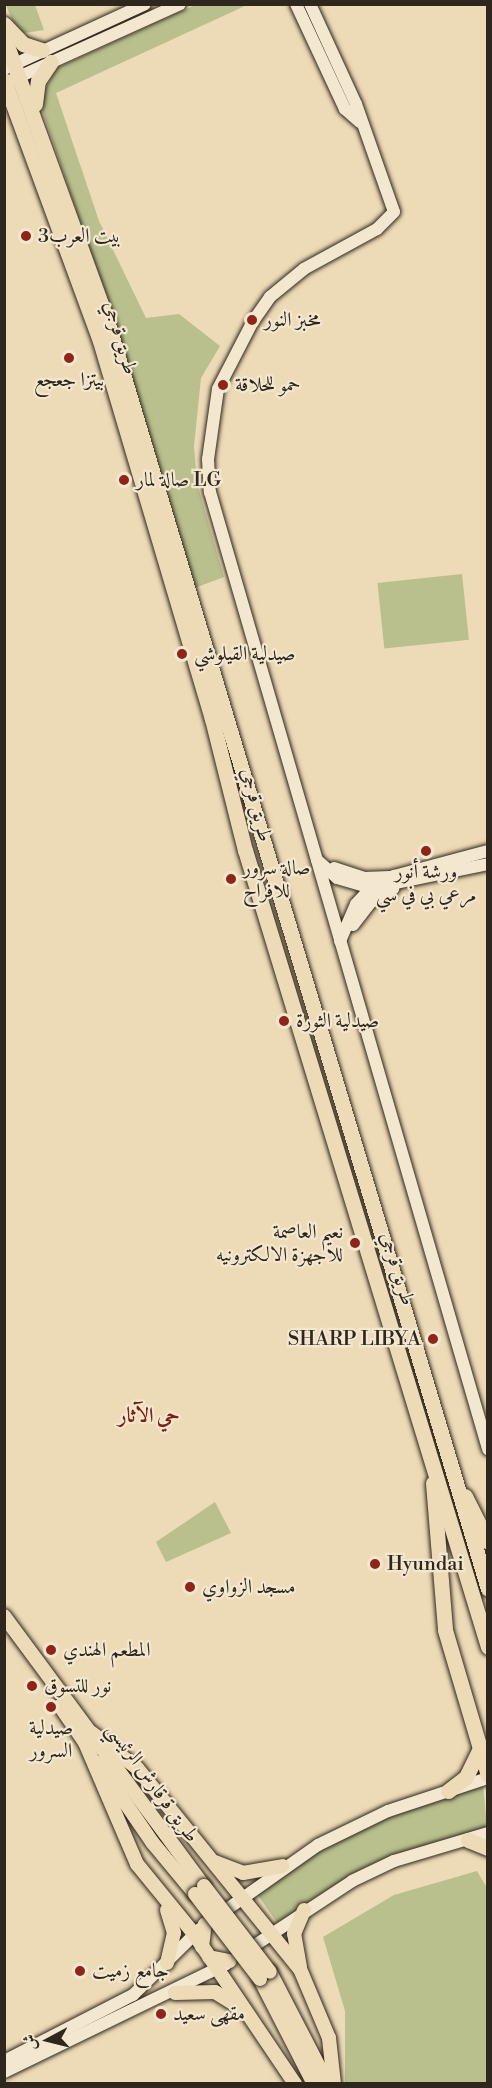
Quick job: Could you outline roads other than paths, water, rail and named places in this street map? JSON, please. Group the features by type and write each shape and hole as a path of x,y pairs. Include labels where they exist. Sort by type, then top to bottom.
{"highway":[{"path":"4,24 23,44 47,56 35,89 37,116"},
{"name":"طريق قرجي","path":"4,38 10,75 100,341 212,719 245,850 320,1082 434,1474 488,1647"},
{"name":"طريق قرجي","path":"10,75 37,116 105,314 452,1476 488,1589"},
{"path":"434,1474 433,1516 445,1630 488,1777"},
{"path":"452,1476 488,1542"},
{"path":"448,1791 466,1777 479,1750"},
{"path":"468,1840 488,1848"}],"main road":[{"name":"طريق قرقارش الرئيسي","path":"4,1616 88,1736 152,1842 200,1890 265,1976"},
{"name":"طريق قرقارش الرئيسي","path":"4,1630 88,1736"},
{"path":"88,1736 136,1768 208,1858 238,1902 256,1916 266,1936 300,1969"},
{"path":"88,1736 118,1829 162,1900 194,1934 295,2084"},
{"path":"208,1858 243,1873 282,1866"},
{"path":"162,1900 174,1933 167,1963"},
{"path":"304,1910 294,1934 300,1969 329,2038 334,2084"},
{"path":"205,1924 209,1958"},
{"path":"209,1958 230,1961"},
{"path":"265,1976 314,2084"},
{"path":"265,1976 328,2084"},
{"path":"175,1993 215,1992 248,2014"}],"street":[{"path":"10,75 145,4"},
{"path":"47,56 180,4"},
{"path":"296,4 345,109 360,122"},
{"path":"310,4 389,186 392,216 304,269 270,297 224,373 208,459 222,538 488,1449"},
{"path":"342,948 356,918 395,882 488,851"},
{"path":"316,856 347,874 395,882"},
{"path":"316,856 337,878 371,888 488,864"},
{"path":"342,948 356,904 371,888"},
{"path":"4,2061 134,1995 205,1924 238,1902 282,1866 388,1811 488,1777"},
{"path":"230,1961 304,1910 394,1861 488,1833"},
{"path":"4,2072 175,1993 209,1958"}],"place":[{"name":"بيت العرب3","path":"26,236"},
{"name":"مخبز النور","path":"252,320"},
{"name":"بيتزا جعجع","path":"69,358"},
{"name":"حمو للحلاقة","path":"223,385"},
{"name":"صالة لمار LG","path":"124,480"},
{"name":"صيدلية القيلوشي","path":"182,654"},
{"name":"ورشة أنور مرعي بي في سي","path":"426,851"},
{"name":"صالة سرور للافراح","path":"231,879"},
{"name":"صيدلية الثورة","path":"284,1021"},
{"name":"نعيم العاصمة للاجهزة الالكترونيه","path":"355,1243"},
{"name":"SHARP LIBYA","path":"433,1339"},
{"name":"Hyundai","path":"375,1564"},
{"name":"مسجد الزواوي","path":"190,1587"},
{"name":"المطعم الهندي","path":"51,1650"},
{"name":"نور للتسوق","path":"32,1686"},
{"name":"صيدلية السرور","path":"51,1707"},
{"name":"جامع زميت","path":"80,1971"},
{"name":"مقهى سعيد","path":"161,2014"}],"district":[{"name":"حي الآثار","path":"149,1416"}]}
